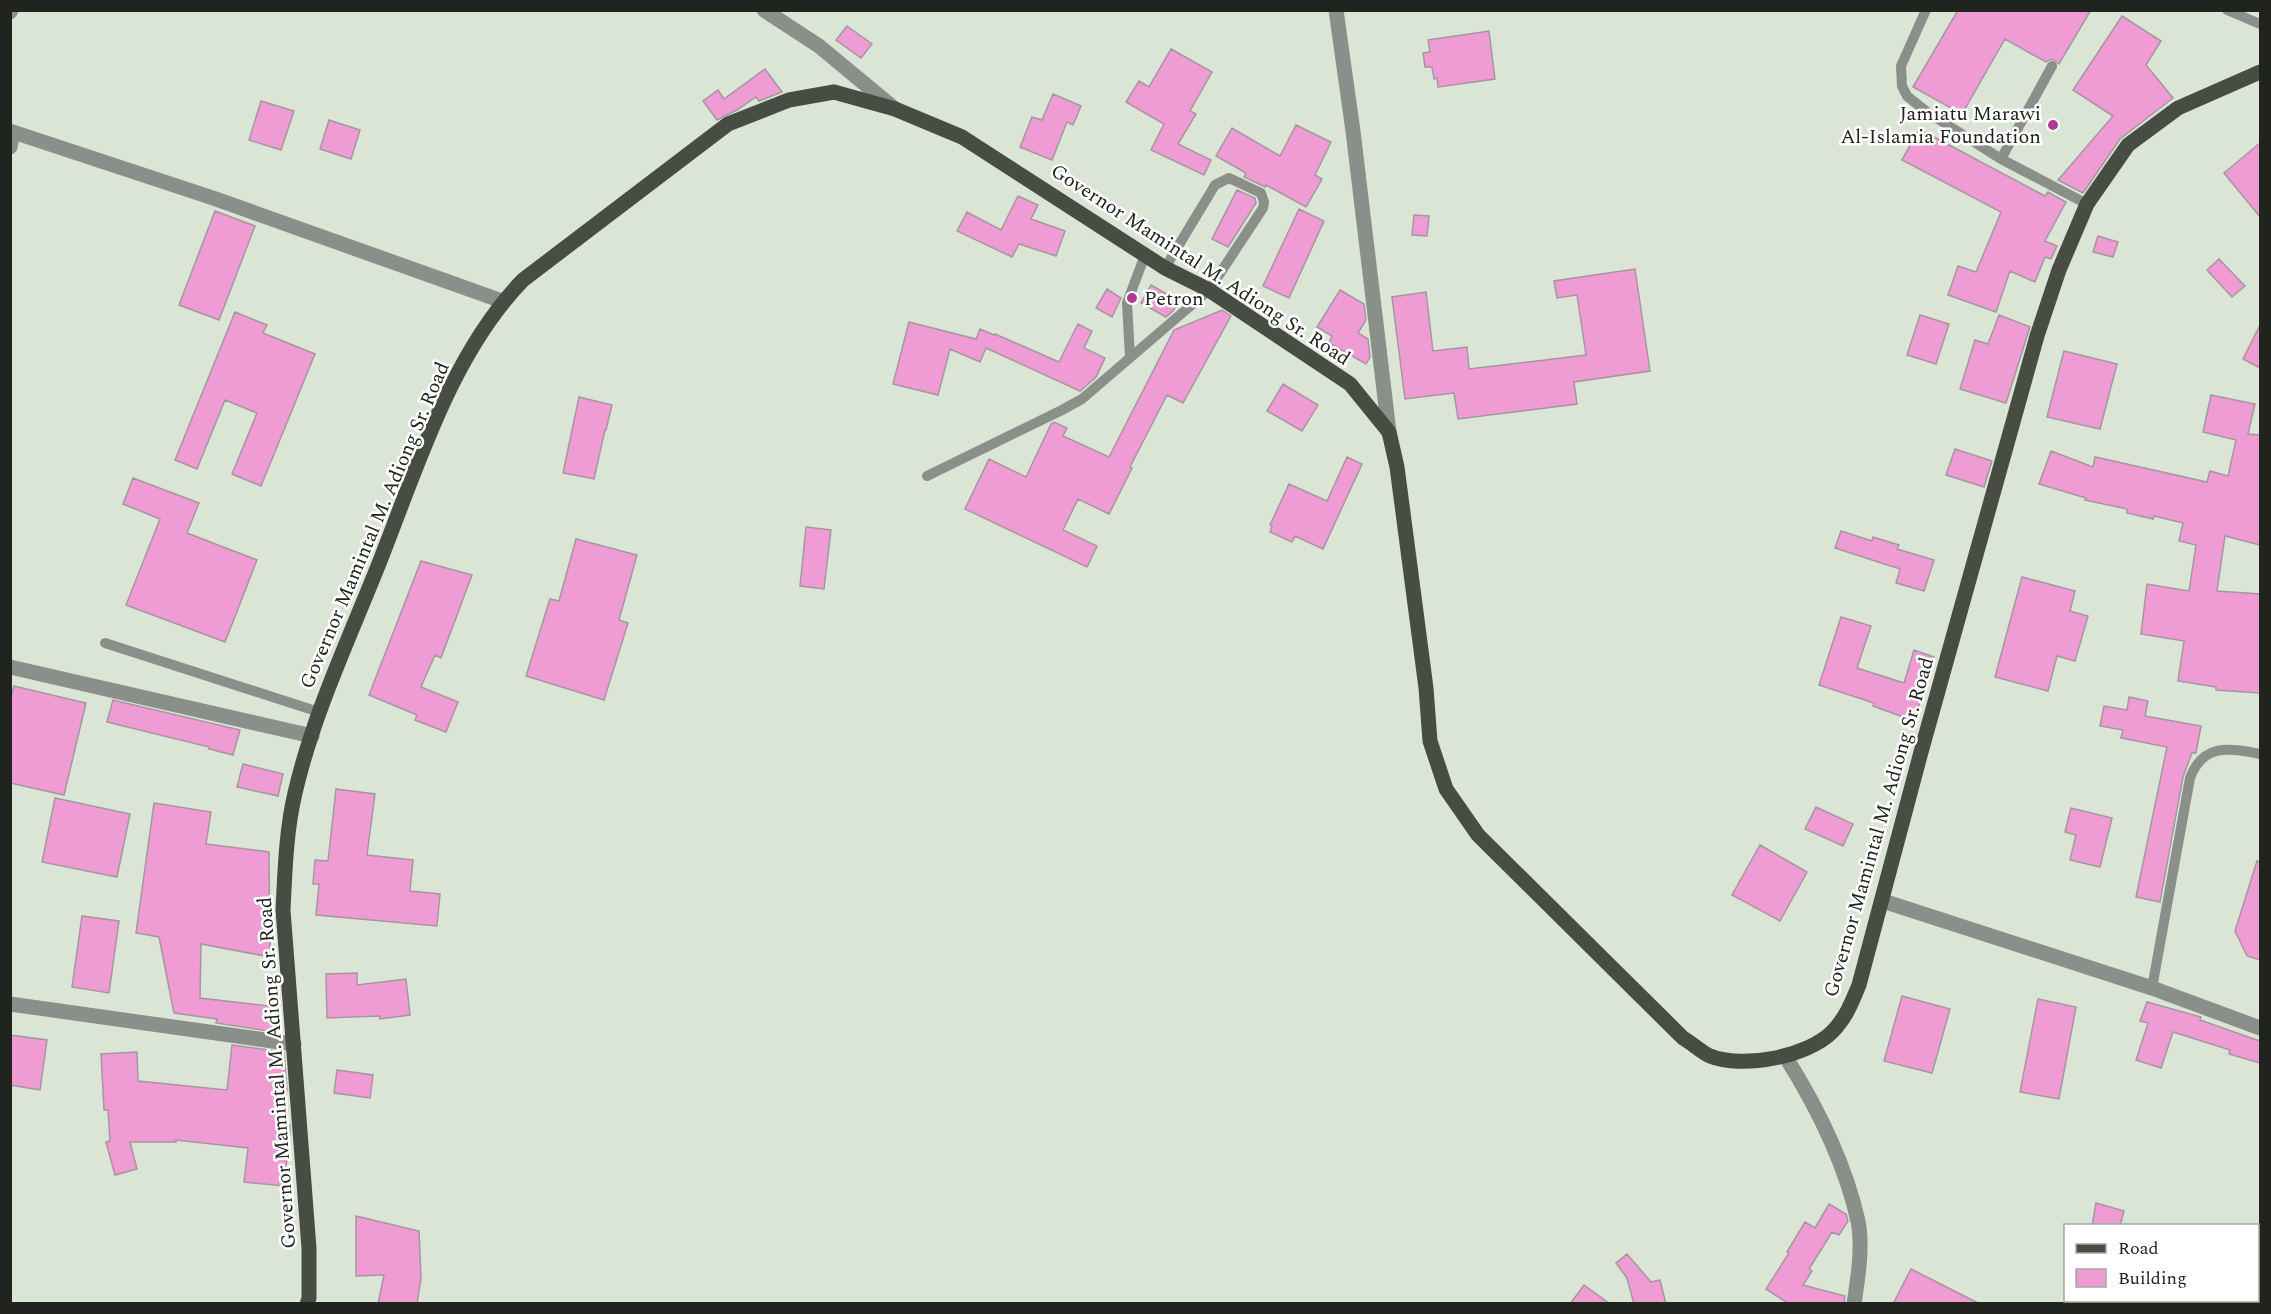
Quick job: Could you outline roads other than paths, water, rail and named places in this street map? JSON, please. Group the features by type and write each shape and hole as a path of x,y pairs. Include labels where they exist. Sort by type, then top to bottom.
{"main road":[{"name":"Governor Mamintal M. Adiong Sr. Road","path":"307,1304 309,1248 283,910 285,857 295,794 319,712 444,403 480,332 502,301 522,280 728,124 789,100 834,92 895,109 962,137 1165,268 1209,290 1350,384 1389,432 1400,488 1426,688 1430,741 1446,789 1478,835 1683,1038 1710,1056 1742,1061 1785,1056 1807,1048 1830,1034 1846,1015 1859,985 1921,752 2037,336 2059,270 2087,204 2128,145 2178,108 2260,72"}],"street":[{"path":"764,10 819,46 895,109"},
{"path":"1336,10 1389,432"},
{"path":"11,137 213,198 502,301"},
{"path":"10,667 312,736"},
{"path":"1883,901 2152,988 2260,1028"},
{"path":"10,1004 294,1044"},
{"path":"1785,1056 1802,1083 1831,1143 1858,1222 1860,1254 1855,1303"}],"lane":[{"path":"1926,10 1901,66 1902,86 1907,96 1927,112 2001,159 2087,204"},
{"path":"2228,10 2260,24"},
{"path":"2001,159 2052,66"},
{"path":"927,476 1082,399 1209,290 1263,208 1262,197 1257,190 1228,178 1215,185 1165,268"},
{"path":"1130,357 1127,303 1145,255"},
{"path":"105,643 319,712"},
{"path":"2152,988 2190,778 2195,764 2204,756 2215,751 2235,749 2260,754"}],"place":[{"name":"Jamiatu Marawi Al-Islamia Foundation","path":"2053,125"},
{"name":"Petron","path":"1132,298"}]}
